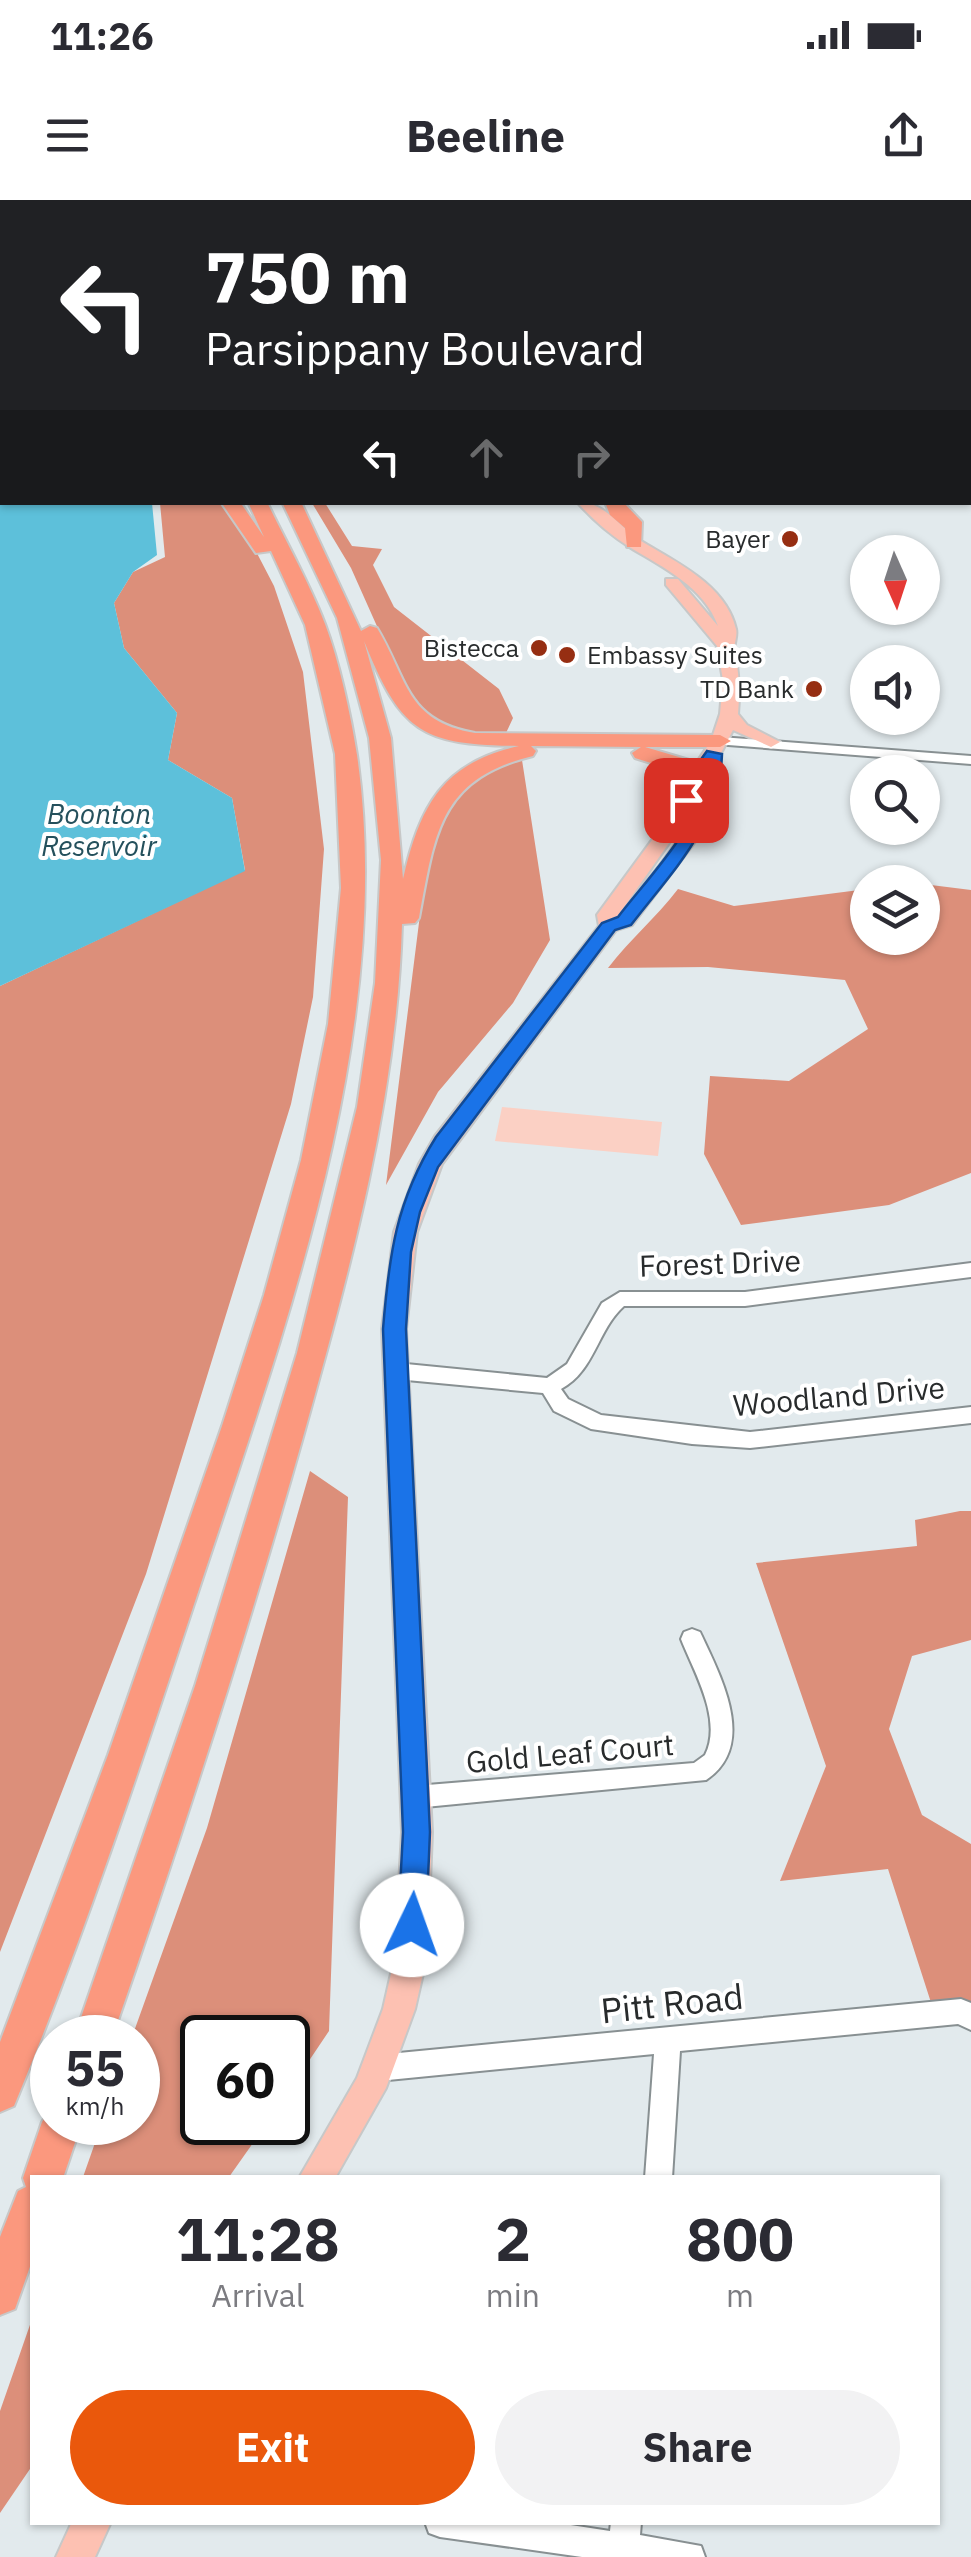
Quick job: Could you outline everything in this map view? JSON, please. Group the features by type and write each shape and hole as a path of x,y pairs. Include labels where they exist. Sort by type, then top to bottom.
{"highway":[{"path":"232,505 267,555 299,619 316,669 352,815"},
{"path":"0,2092 64,1925 189,1571 290,1246 322,1125 340,1028 350,952 352,815 338,712 318,634 296,575 259,505"},
{"path":"293,505 348,618 380,738 390,814 393,880 384,1029"},
{"path":"304,505 358,603 400,700 425,724 453,736 475,739 717,748"},
{"path":"615,505 635,526 634,543"},
{"path":"101,2015 216,1674 290,1427 350,1204 423,845 439,805 458,780 483,762 514,752 642,753 717,748"},
{"path":"642,753 682,765 692,783"},
{"path":"44,2175 54,2145"},
{"path":"0,2294 30,2212"}],"main road":[{"path":"318,2175 351,2124 378,2068 400,2009 410,1956 416,1797 394,1329 400,1252 409,1212 428,1166 608,926 624,921 690,835 712,789 717,748 729,714 732,680 725,644 658,568 651,554 588,505"},
{"path":"729,714 741,729 771,742"},
{"path":"608,926 606,915 672,826 692,783 717,748"},
{"path":"76,2557 91,2525"}],"street":[{"path":"717,748 771,742 971,760"},
{"path":"717,748 874,752"},
{"name":"Forest Drive","path":"549,1386 566,1380 583,1360 608,1311 620,1299 746,1299 971,1270"},
{"path":"396,1371 549,1386"},
{"name":"Woodland Drive","path":"549,1386 561,1405 598,1423 750,1440 971,1415"},
{"name":"Gold Leaf Court","path":"416,1797 698,1773 709,1768 722,1750 722,1728 692,1639"},
{"name":"Pitt Road","path":"378,2068 962,2011 971,2017"},
{"path":"658,2175 668,2040"},
{"path":"466,2525 631,2544 690,2557"}],"shaded area":[{"path":"160,505 223,505 247,534 274,586 303,672 324,849 313,997 291,1104 146,1574 0,1952 0,986 245,870 232,798 168,760 177,713 124,648 114,603 133,572 165,557"},
{"path":"313,505 326,505 352,546 382,549 373,565 394,607 499,689 513,718 506,733 472,734 441,726 409,698 351,568"},
{"path":"522,760 550,940 513,1003 438,1092 386,1185 425,875 446,817 467,787 500,766"},
{"path":"940,886 971,890 971,1173 889,1205 741,1225 704,1154 710,1076 789,1081 868,1029 845,980 708,967 608,968 678,889 734,906 850,891 850,955 940,955"},
{"path":"502,1107 662,1122 658,1156 495,1141"},
{"path":"310,1471 348,1497 329,2031 310,2059 310,2015 180,2015 180,2145 252,2145 230,2175 84,2175 94,2145 160,2145 160,2015 140,2015 207,1828"},
{"path":"971,1511 971,1640 912,1656 889,1729 922,1815 971,1844 971,2006 935,2015 888,1869 780,1881 826,1766 756,1563 917,1546 915,1520"},
{"path":"30,2325 30,2469 0,2513 0,2411"}],"water":[{"name":"Boonton Reservoir","path":"0,505 152,505 157,555 133,572 114,603 124,648 177,713 168,760 232,798 245,871 0,986"}],"place":[{"name":"Bayer","path":"790,539"},
{"name":"Bistecca","path":"539,648"},
{"name":"Embassy Suites","path":"567,655"},
{"name":"TD Bank","path":"814,689"}],"route":[{"path":"412,1925 417,1832 394,1329 396,1283 409,1212 418,1186 443,1142 608,926 624,921 690,835 712,789 713,754 692,783 686,800"}]}
